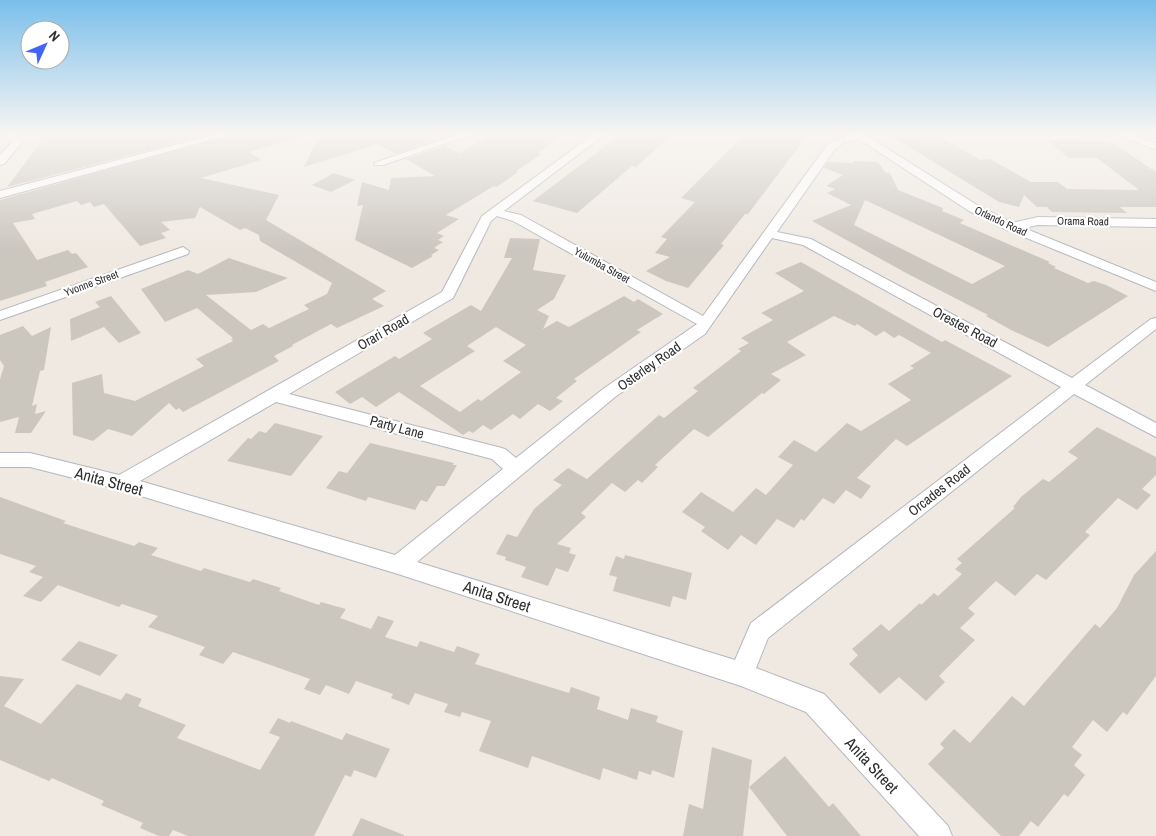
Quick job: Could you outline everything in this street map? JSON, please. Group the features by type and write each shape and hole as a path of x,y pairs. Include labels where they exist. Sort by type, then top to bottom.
{"street":[{"path":"0,195 82,173"},
{"name":"Orari Road","path":"121,483 448,295 486,220 548,173"},
{"name":"Osterley Road","path":"398,565 609,393 700,331 813,173"},
{"name":"Orlando Road","path":"918,173 954,196 1011,226 1156,287"},
{"name":"Yulumba Street","path":"496,212 518,218 706,323"},
{"name":"Orama Road","path":"1011,226 1038,221 1156,223"},
{"name":"Orestes Road","path":"770,234 807,242 1156,430"},
{"name":"Yvonne Street","path":"0,316 183,251"},
{"name":"Orcades Road","path":"741,674 759,631 1156,322"},
{"name":"Party Lane","path":"272,395 498,454 516,470"},
{"name":"Anita Street","path":"0,460 30,460 121,483 398,565 741,674 815,703 938,836"}],"building":[{"path":"18,173 61,173 7,187"},
{"path":"96,173 218,173 201,178 279,195 266,220 386,291 372,299 384,306 337,328 331,324 274,356 279,361 183,412 179,408 176,410 169,403 132,436 108,429 93,441 73,435 72,383 102,374 104,393 135,401 204,366 196,359 233,341 231,339 233,338 197,308 165,322 141,289 188,270 198,274 229,258 288,278 256,292 206,295 251,330 263,324 269,328 309,309 304,305 327,294 332,283 260,241 259,235 245,228 240,230 200,207 195,218 161,222 170,230 161,233 166,238 140,246 104,204 94,207 90,202 81,205 77,201 32,214 35,219 13,223 37,260 68,250 72,254 76,253 88,267 45,282 47,286 0,301 0,200"},
{"path":"334,173 355,180 331,192 312,185"},
{"path":"430,173 517,173 497,187 494,186 446,215 459,219 437,233 444,236 438,240 443,242 434,248 439,250 431,255 433,256 412,268 355,240 363,205 357,206 362,182 389,190 391,178 435,176"},
{"path":"570,173 624,173 577,213 533,201"},
{"path":"706,173 779,173 748,214 745,214 721,244 724,245 688,288 666,281 646,271 670,257 655,253 667,239 661,237 695,202 681,198"},
{"path":"838,173 890,173 898,190 943,208 942,211 964,220 960,223 1050,262 1048,263 1056,267 1054,268 1088,283 1094,281 1128,296 1048,347 1011,330 986,316 988,315 908,274 812,221 851,205 827,193 835,189 826,186 843,175","holes":["865,200 1005,266 972,284 854,225"]},
{"path":"952,173 1015,173 1031,182 1058,182 1067,189 1139,190 1117,173 1156,173 1156,207 1120,207 1127,213 1052,212 1047,207 1037,207 1024,195 1019,207 999,202"},
{"path":"510,238 540,239 533,270 566,275 554,299 537,310 549,316 543,329 557,321 569,327 624,296 634,302 638,299 663,314 637,330 641,332 574,379 577,381 556,398 563,401 550,411 538,404 520,419 513,414 491,430 483,425 473,433 469,431 463,435 399,392 376,407 362,397 350,404 335,392 395,356 399,359 432,339 423,333 471,305 481,311 512,258 504,258","holes":["496,327 526,345 503,361 521,372 481,401 478,399 460,412 420,386 475,351 467,346"]},
{"path":"801,262 942,342 945,340 1012,376 907,446 896,439 857,478 871,486 861,499 846,490 834,504 823,498 804,521 801,519 794,528 777,519 756,545 741,535 728,550 701,531 705,527 682,512 701,492 733,512 756,488 766,495 793,465 778,457 794,440 816,452 847,423 861,431 911,400 888,384 914,368 910,366 931,353 899,335 894,338 884,331 876,336 857,324 855,326 834,316 787,342 806,355 771,374 781,380 708,437 694,429 655,465 658,467 642,483 638,480 625,492 612,483 581,513 586,517 557,544 571,548 569,553 576,555 568,572 556,568 548,586 521,577 526,567 505,560 506,557 496,554 507,534 517,537 534,509 562,485 553,480 568,468 587,479 659,415 664,418 698,391 693,388 741,351 738,349 749,343 741,338 773,320 761,313 804,291 775,273"},
{"path":"111,296 141,333 119,343 104,327 71,341 70,319 100,307 95,302"},
{"path":"23,326 32,336 51,327 44,370 40,371 32,406 37,404 35,414 46,411 31,433 15,433 19,417 0,422 0,379 4,366 0,360 0,335"},
{"path":"275,423 323,436 291,476 227,461 248,438 251,439 259,431 266,433"},
{"path":"1097,427 1156,457 1156,475 1142,489 1151,495 1137,510 1118,498 1085,532 1090,535 1046,580 1037,574 1015,596 996,581 968,608 975,614 960,628 975,640 939,676 945,682 926,701 899,677 880,694 849,664 858,655 852,649 881,624 889,631 934,593 938,596 962,574 955,569 962,563 957,559 1015,508 1013,507 1021,497 1043,479 1049,482 1078,458 1068,452"},
{"path":"370,443 457,465 445,486 437,486 427,502 421,500 415,510 368,497 366,501 326,488 339,471 347,473"},
{"path":"0,497 66,521 63,523 134,546 139,542 158,548 151,555 201,571 204,568 250,582 253,579 281,588 279,591 319,605 321,602 346,609 340,618 371,629 378,616 394,621 385,637 417,647 420,641 454,652 457,646 480,654 475,664 569,693 571,687 600,697 597,709 628,720 631,708 658,716 656,722 683,731 674,778 652,770 651,775 639,771 637,780 603,768 600,780 532,756 528,768 479,751 491,721 462,712 460,717 444,712 448,704 415,693 409,705 391,698 393,694 356,681 349,694 326,685 320,695 304,689 310,679 233,652 223,664 199,655 205,647 148,627 158,616 122,604 119,607 58,585 41,602 23,596 43,577 29,572 36,566 0,554"},
{"path":"1156,551 1156,676 1127,715 1123,712 1107,732 1093,720 1072,747 1082,755 1074,765 1085,775 1068,797 1064,794 1038,827 1031,821 1019,836 1001,836 928,764 944,748 940,744 954,729 970,743 1012,696 1024,706 1095,624 1100,628 1117,608 1134,575"},
{"path":"625,555 692,573 686,600 673,596 670,607 613,591 617,577 609,575 616,556 624,559"},
{"path":"79,641 118,655 100,676 61,660"},
{"path":"0,676 24,679 4,706 41,724 77,684 121,700 126,693 142,699 138,706 186,725 177,738 260,770 280,737 269,733 278,718 342,740 346,733 390,749 376,778 354,770 351,777 345,775 314,836 188,836 173,830 169,836 159,836 140,828 143,823 101,805 104,801 52,778 49,781 0,760"},
{"path":"712,747 752,760 743,836 683,836 689,804 703,809"},
{"path":"785,756 829,807 833,803 861,836 787,836 749,787"},
{"path":"361,818 404,835 404,836 352,836"}]}
